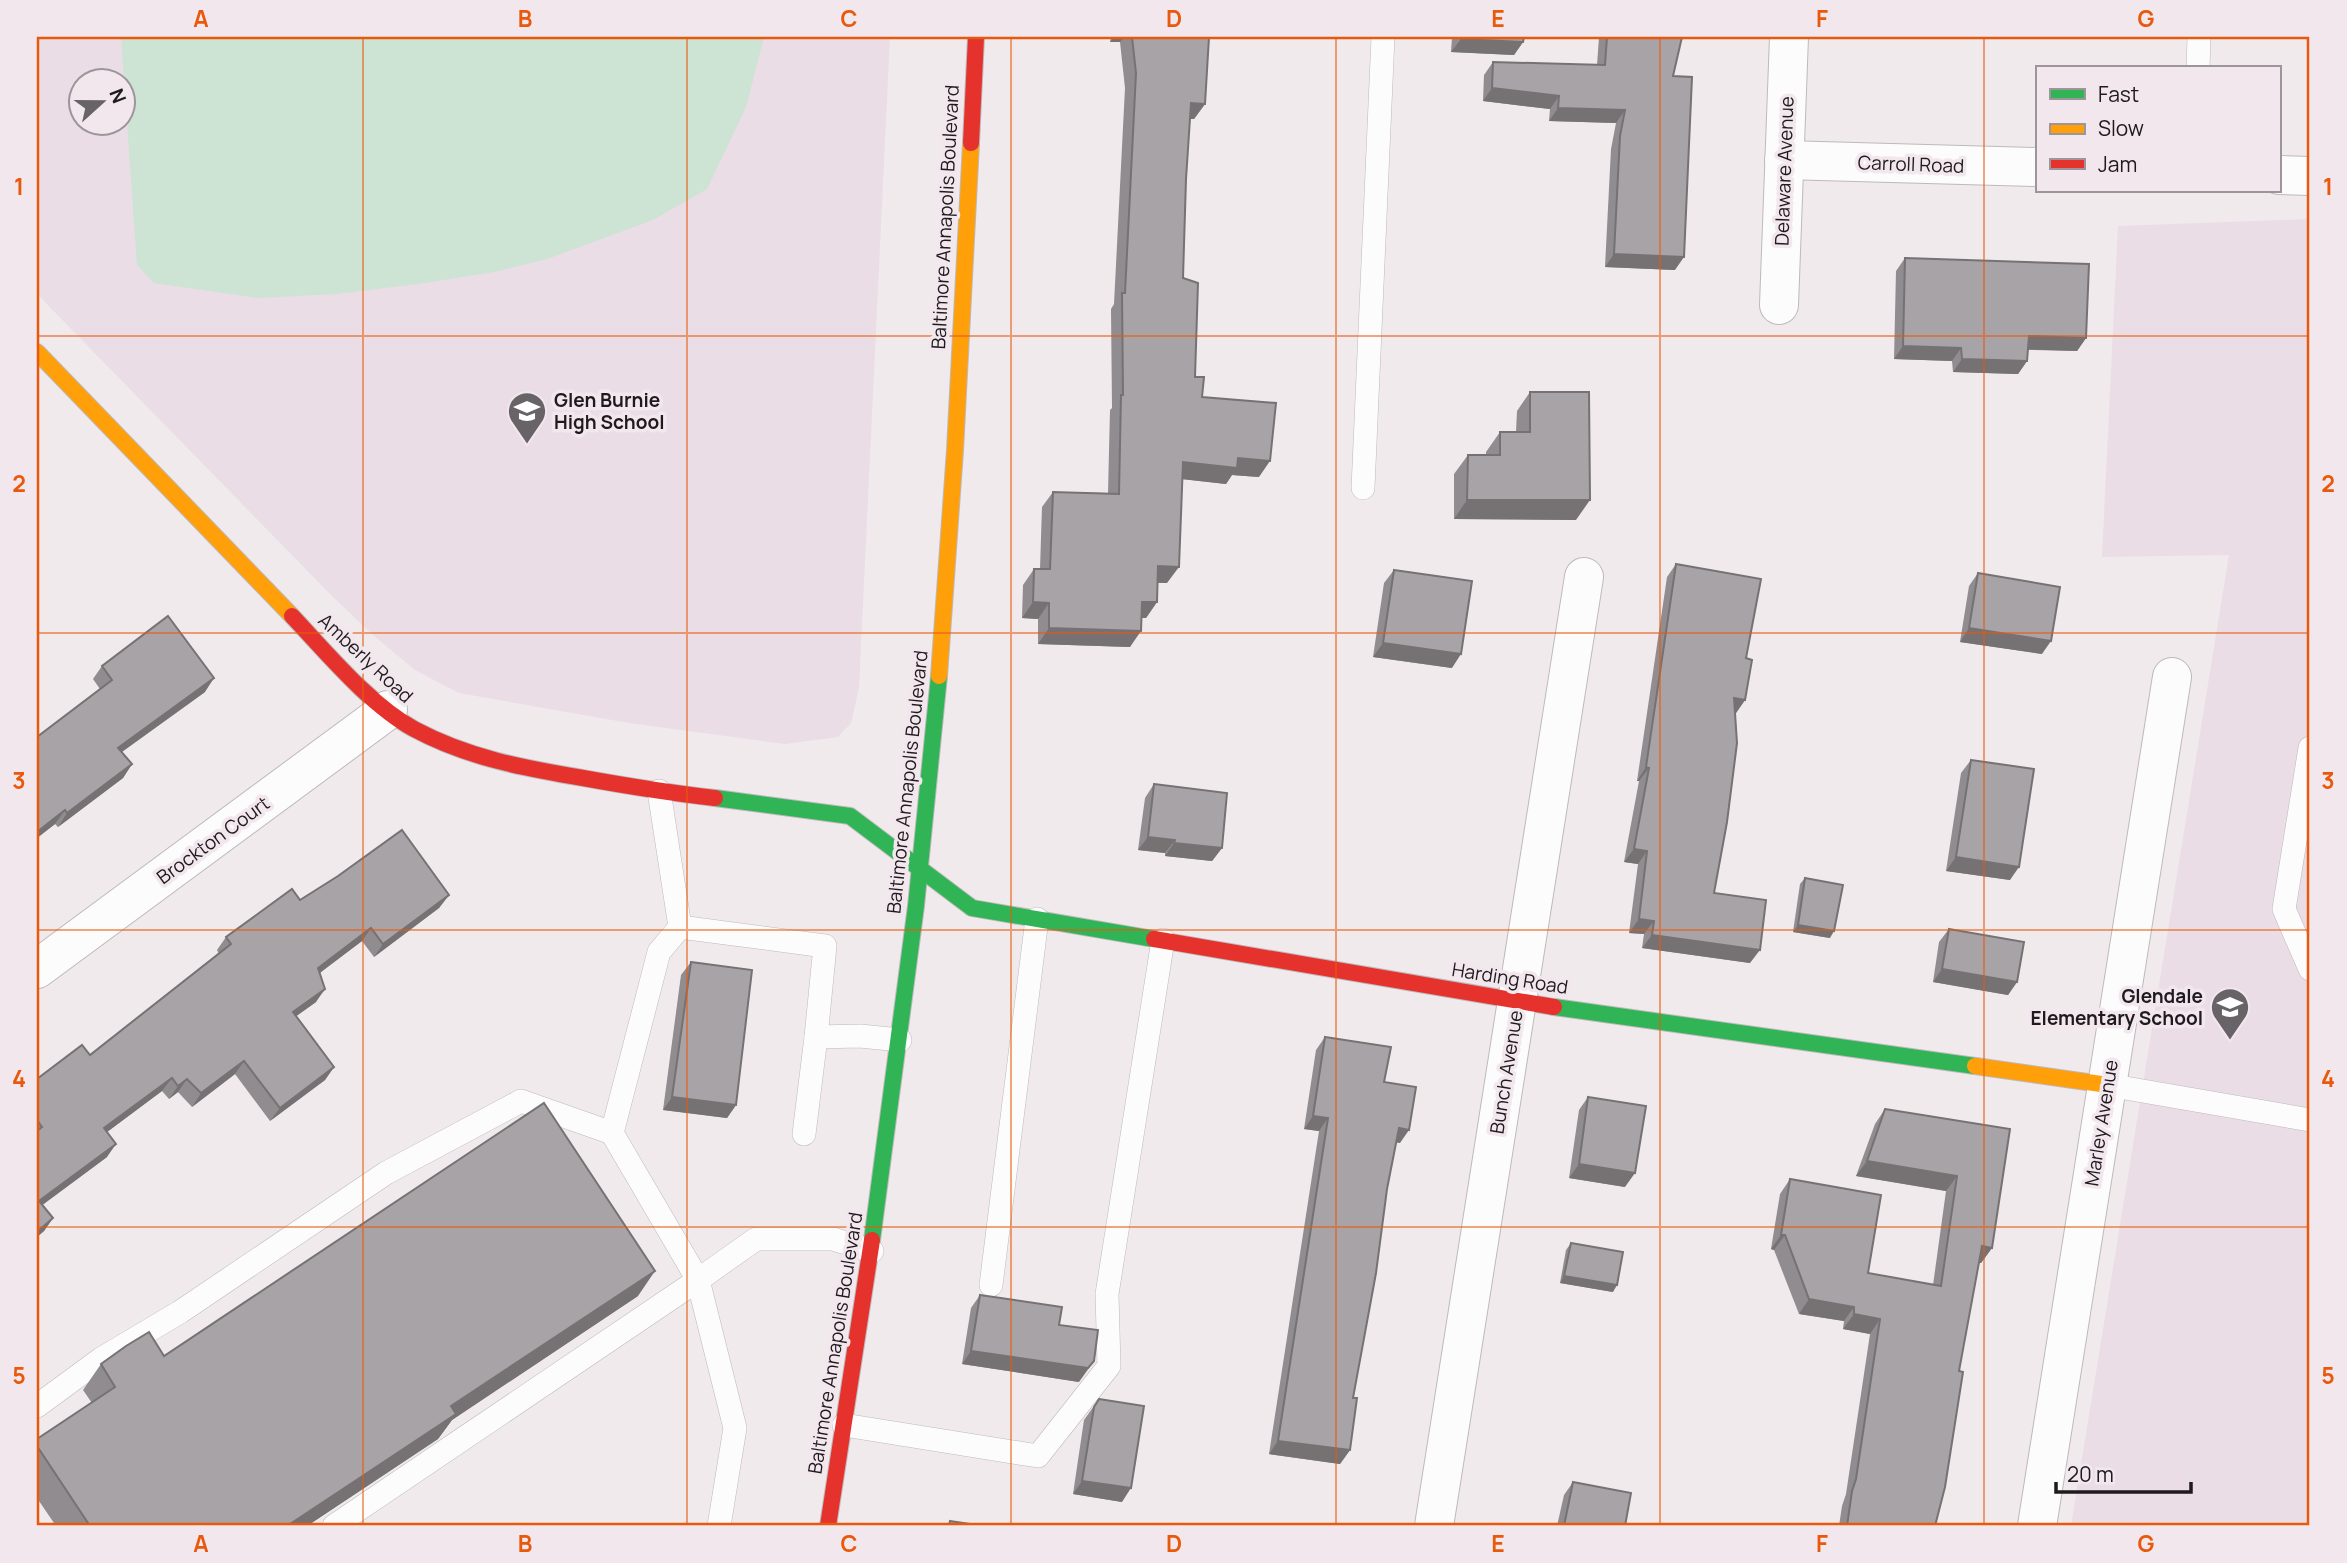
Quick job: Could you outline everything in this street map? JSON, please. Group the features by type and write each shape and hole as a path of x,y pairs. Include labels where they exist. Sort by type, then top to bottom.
{"street":[{"name":"Baltimore Annapolis Boulevard","path":"828,1526 872,1251 920,870 937,698 951,502 976,37"},
{"name":"Delaware Avenue","path":"1779,305 1789,37"},
{"name":"Carroll Road","path":"1784,160 2036,167"},
{"path":"2280,175 2310,176"},
{"name":"Amberly Road","path":"37,352 320,647 388,710 413,728 471,755 516,767 659,791 850,816 920,870"},
{"name":"Bunch Avenue","path":"1434,1526 1584,577"},
{"name":"Marley Avenue","path":"2038,1526 2172,677"},
{"name":"Brockton Court","path":"37,969 388,710"},
{"name":"Harding Road","path":"920,870 972,908 1517,1002 2108,1085"}],"lane":[{"path":"1363,488 1383,37"},
{"path":"2198,66 2199,37"},
{"path":"2310,748 2284,909 2310,970"},
{"path":"612,1133 659,952 680,927 659,791"},
{"path":"991,1285 1037,919"},
{"path":"680,927 825,946 804,1134"},
{"path":"844,1424 1038,1456 1108,1366 1107,1294 1163,940"},
{"path":"816,1037 860,1036 900,1040"},
{"path":"2108,1085 2310,1120"},
{"path":"37,1406 101,1359 180,1312 386,1173 521,1101 612,1133 698,1279 734,1427 719,1526"},
{"path":"334,1526 756,1239 833,1239 872,1251"}],"shaded area":[{"name":"Glen Burnie High School","path":"37,37 890,37 859,688 851,723 838,737 785,744 629,723 459,693 415,670 332,596 37,294"},
{"name":"Glendale Elementary School","path":"2310,219 2310,1526 2071,1526 2229,555 2102,557 2118,226"}],"green space":[{"path":"121,37 764,37 746,107 707,189 653,220 547,259 494,272 336,294 258,298 154,283 137,265 128,136 136,136 136,66 123,66"}],"building":[{"path":"1132,37 1209,37 1205,104 1191,103 1186,179 1183,278 1198,283 1195,377 1204,377 1202,397 1276,403 1270,461 1238,458 1237,468 1183,462 1179,567 1158,566 1157,602 1142,602 1141,631 1049,628 1049,603 1033,602 1034,569 1050,569 1053,492 1119,494 1123,395 1122,293 1125,293 1136,73"},
{"path":"1461,37 1524,37 1523,42"},
{"path":"1607,37 1682,37 1673,76 1692,77 1684,257 1614,254 1620,136 1625,110 1558,108 1559,96 1492,88 1493,62 1605,65"},
{"path":"1905,258 2089,264 2086,338 2029,336 2027,361 1962,359 1961,348 1903,346"},
{"path":"1530,392 1589,392 1590,500 1467,500 1468,455 1500,455 1500,432 1530,432"},
{"path":"1676,564 1761,579 1746,658 1752,660 1745,700 1734,698 1737,743 1714,893 1766,900 1760,950 1652,935 1654,921 1639,919 1647,851 1634,849 1649,768 1646,767"},
{"path":"1394,570 1472,581 1461,654 1383,643"},
{"path":"1978,573 2060,587 2051,641 1969,628"},
{"path":"168,616 214,678 118,748 132,764 37,832 37,737 112,680 102,666"},
{"path":"1971,760 2034,769 2019,867 1956,857"},
{"path":"1154,784 1227,793 1222,848 1174,843 1175,840 1148,837"},
{"path":"402,830 449,895 383,944 371,928 318,968 325,989 293,1012 334,1067 280,1108 244,1061 201,1093 187,1079 178,1086 172,1078 104,1128 116,1144 39,1201 53,1218 37,1232 37,1131 42,1127 37,1120 37,1079 82,1045 90,1055 231,944 226,937 292,889 300,900"},
{"path":"1805,878 1843,885 1834,931 1798,925"},
{"path":"1949,929 2024,942 2017,982 1942,969"},
{"path":"691,962 752,970 736,1105 672,1097"},
{"path":"1325,1037 1391,1047 1384,1082 1416,1087 1409,1130 1399,1128 1387,1189 1376,1273 1353,1398 1357,1398 1350,1450 1278,1441 1328,1118 1313,1116"},
{"path":"1588,1097 1646,1106 1635,1173 1579,1164"},
{"path":"544,1103 655,1271 451,1406 456,1414 287,1526 90,1526 37,1446 37,1439 115,1387 101,1364 149,1332 164,1356"},
{"path":"1885,1109 2010,1129 1992,1248 1982,1246 1959,1371 1963,1372 1945,1487 1935,1526 1847,1526 1880,1319 1854,1314 1854,1307 1809,1299 1785,1235 1781,1235 1790,1179 1881,1195 1868,1273 1941,1286 1957,1176 1867,1161"},
{"path":"1571,1243 1623,1252 1617,1285 1564,1276"},
{"path":"980,1295 1062,1307 1059,1325 1098,1330 1094,1361 1088,1368 971,1351"},
{"path":"1099,1399 1144,1406 1131,1488 1082,1481 1094,1407"},
{"path":"1573,1482 1631,1493 1625,1526 1564,1526"},
{"path":"950,1521 983,1526 949,1526"}],"traffic: fast":[{"path":"872,1240 916,906 939,676"},
{"path":"715,798 850,816 972,908 1154,939"},
{"path":"1554,1007 1975,1066"}],"traffic: slow":[{"path":"939,676 955,450 971,143"},
{"path":"37,352 292,616"},
{"path":"1975,1066 2108,1085"}],"traffic: jam":[{"path":"971,143 976,37"},
{"path":"292,616 381,706 397,719 434,739 476,755 518,766 632,787 715,798"},
{"path":"1154,939 1554,1007"},
{"path":"828,1526 872,1240"}],"place":[{"name":"Glen Burnie High School","path":"527,445"},
{"name":"Glendale Elementary School","path":"2230,1041"}]}
